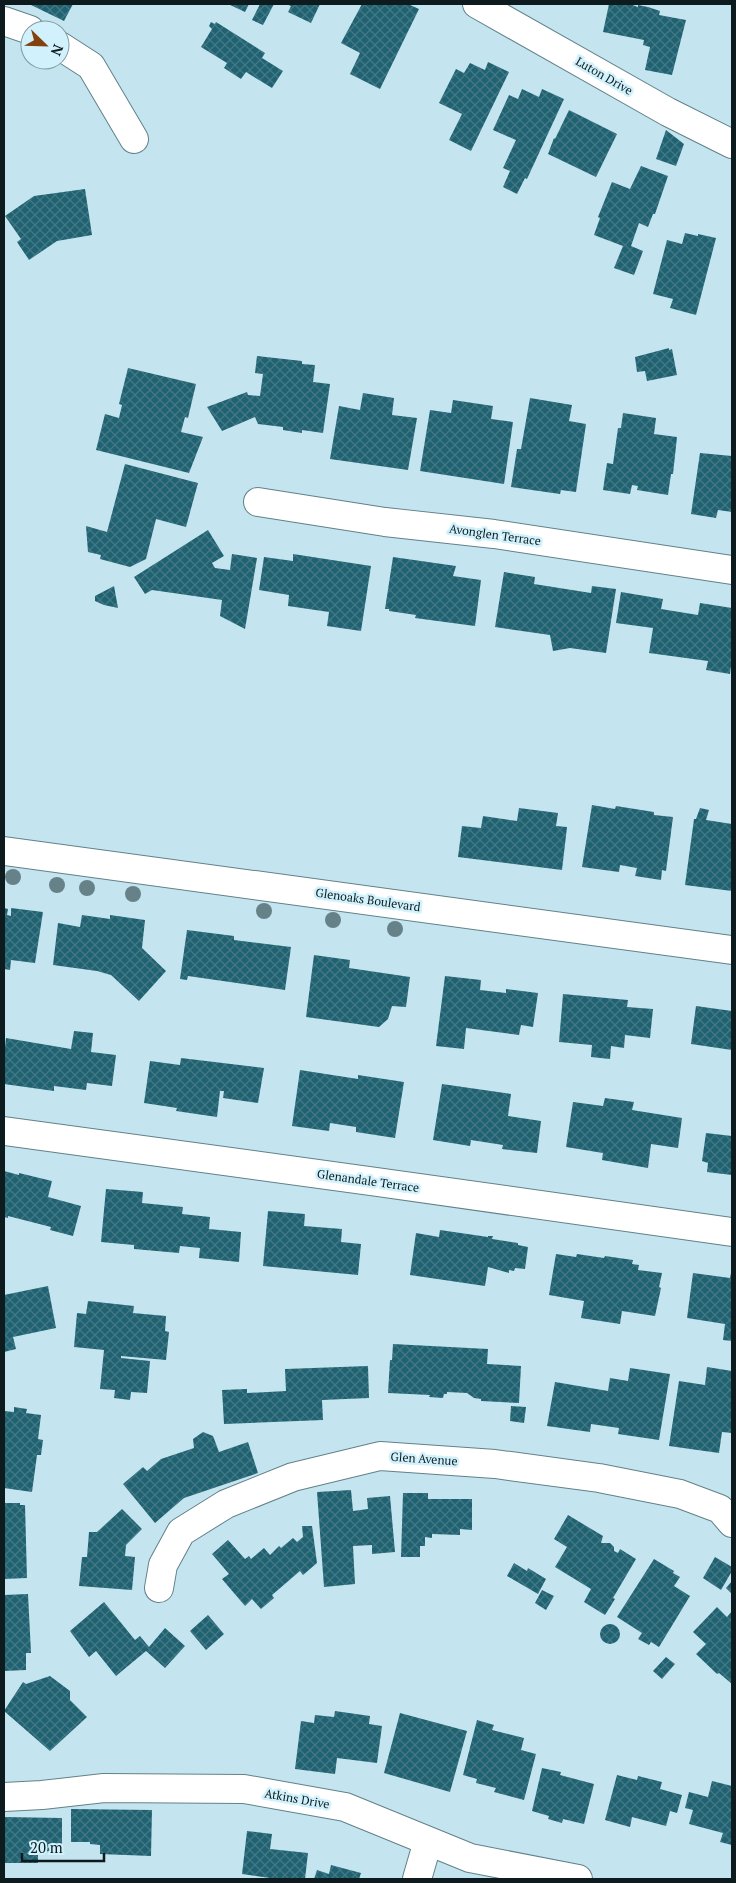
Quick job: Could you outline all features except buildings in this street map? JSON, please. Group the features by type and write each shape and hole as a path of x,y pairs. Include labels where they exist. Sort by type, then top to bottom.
{"street":[{"name":"Luton Drive","path":"477,4 668,112 732,144"},
{"path":"4,21 20,27"},
{"path":"70,53 90,66 134,139"},
{"name":"Avonglen Terrace","path":"258,502 385,522 494,534 732,570"},
{"name":"Glenoaks Boulevard","path":"4,851 732,950"},
{"name":"Glenandale Terrace","path":"4,1131 732,1232"},
{"name":"Glen Avenue","path":"158,1588 163,1565 181,1532 226,1504 293,1478 380,1456 495,1464 599,1478 680,1494 728,1514"},
{"name":"Atkins Drive","path":"4,1797 104,1788 244,1789 345,1807 470,1858 578,1879"},
{"path":"417,1879 428,1841"}]}
